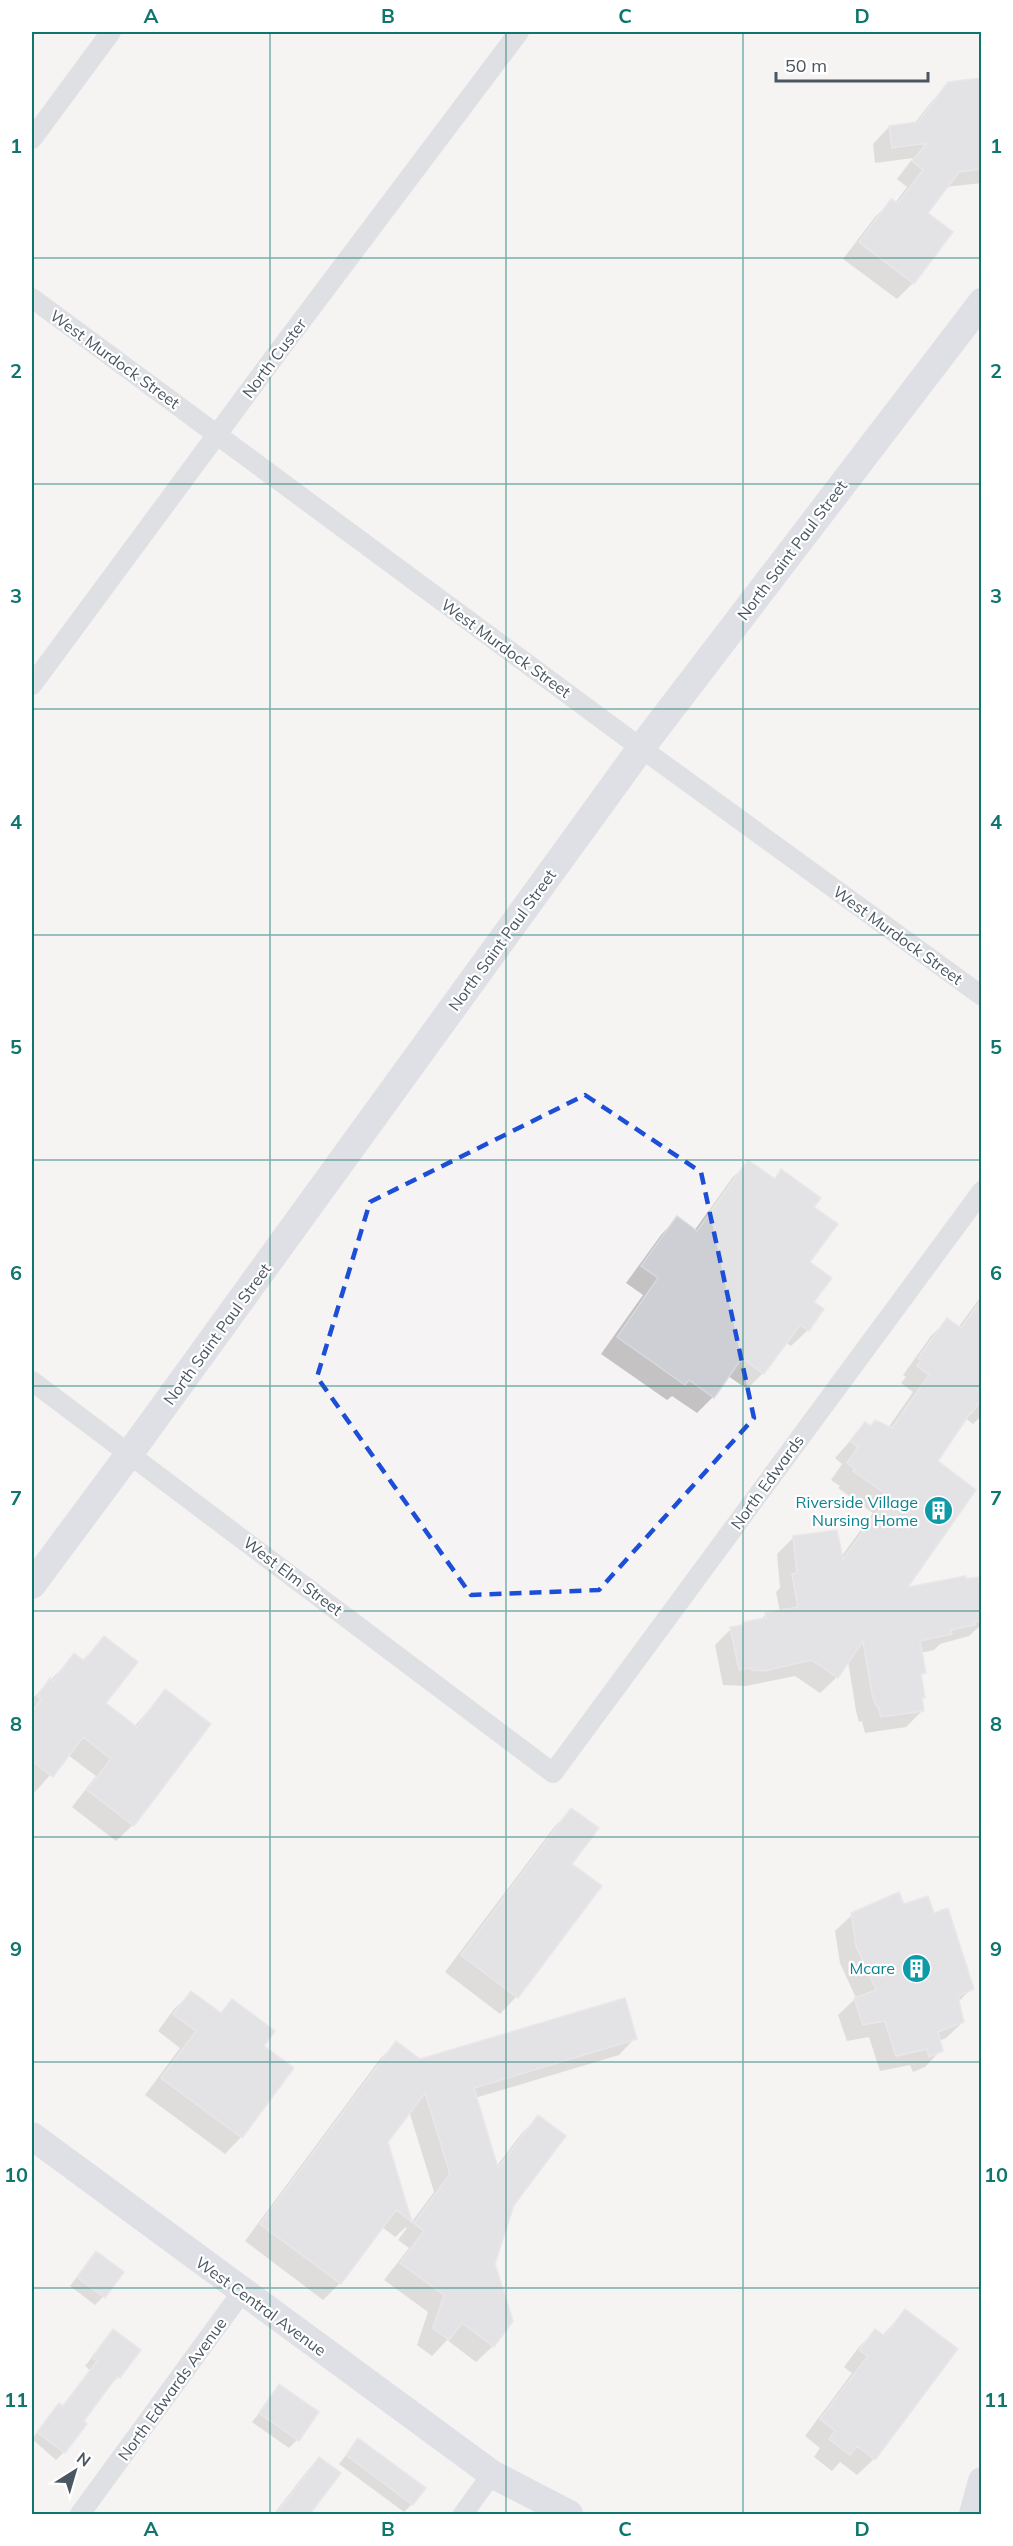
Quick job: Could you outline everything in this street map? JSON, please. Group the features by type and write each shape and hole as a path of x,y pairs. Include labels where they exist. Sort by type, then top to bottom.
{"street":[{"path":"32,139 111,32"},
{"name":"North Custer","path":"32,685 519,32"},
{"name":"West Murdock Street","path":"32,297 641,748 981,996"},
{"name":"North Saint Paul Street","path":"32,1585 130,1454 641,748 981,302"},
{"name":"North Edwards","path":"553,1773 981,1191"},
{"name":"West Elm Street","path":"32,1381 553,1773"},
{"name":"West Central Avenue","path":"32,2136 492,2474 569,2514"},
{"name":"North Edwards Avenue","path":"80,2514 242,2292"},
{"path":"463,2514 492,2474"},
{"name":"West Central Avenue","path":"492,2474 530,2514"},
{"path":"973,2514 981,2481"}],"highlighted area":[{"path":"585,1095 701,1172 754,1418 599,1590 471,1595 317,1377 370,1202"}],"building":[{"path":"981,78 981,169 959,172 928,213 953,232 914,284 859,242 891,199 898,203 923,170 912,161 927,143 892,148 889,126 918,122 948,82"},
{"path":"748,1160 775,1179 781,1169 821,1198 814,1207 838,1224 810,1262 832,1278 814,1302 824,1309 809,1331 800,1325 764,1374 742,1358 714,1398 689,1380 685,1385 617,1337 658,1278 641,1266 677,1216 697,1231"},
{"name":"Riverside Village Nursing Home","path":"981,1300 981,1400 938,1461 976,1490 908,1587 966,1576 966,1579 979,1577 981,1621 974,1622 975,1625 951,1630 952,1634 920,1641 926,1673 921,1674 925,1698 922,1698 924,1711 881,1717 872,1694 863,1641 838,1678 812,1660 764,1671 751,1670 751,1668 739,1670 730,1627 766,1618 765,1613 798,1607 792,1574 797,1573 793,1536 837,1530 843,1559 889,1496 853,1471 855,1469 847,1463 858,1447 850,1441 865,1422 871,1426 875,1420 892,1428 929,1375 917,1366 921,1360 918,1358 947,1318 961,1328"},
{"path":"104,1636 138,1662 106,1703 137,1727 165,1689 211,1724 134,1826 87,1790 111,1759 83,1737 53,1777 32,1761 32,1712 41,1699 37,1696 50,1678 53,1681 74,1653 84,1661"},
{"path":"571,1808 599,1828 572,1864 602,1886 518,1998 461,1955"},
{"name":"Mcare","path":"899,1892 904,1904 928,1896 934,1913 948,1908 974,1989 958,1996 964,2022 938,2032 943,2051 929,2057 927,2049 896,2056 885,2021 863,2025 854,1998 876,1990 856,1946 851,1913"},
{"path":"191,1991 221,2013 232,1999 275,2031 264,2046 294,2068 242,2138 161,2078 196,2031 173,2014"},
{"path":"625,1998 637,2039 474,2088 498,2168 538,2115 566,2136 514,2205 495,2264 513,2321 494,2347 462,2323 449,2340 433,2328 444,2295 400,2263 424,2231 414,2223 450,2174 425,2093 388,2142 412,2222 396,2210 341,2284 260,2224 396,2041 420,2059"},
{"path":"96,2251 124,2272 105,2298 77,2277"},
{"path":"905,2309 958,2349 875,2460 857,2446 850,2455 829,2439 835,2431 820,2419 868,2356 859,2350 875,2329 885,2336"},
{"path":"113,2329 141,2350 120,2378 117,2376 84,2421 87,2424 65,2453 37,2432 59,2403 63,2406 97,2361 92,2357"},
{"path":"279,2384 319,2412 299,2441 259,2413"},
{"path":"358,2438 426,2488 413,2505 346,2455"},
{"path":"319,2457 341,2473 310,2514 276,2514"}],"place":[{"name":"Riverside Village Nursing Home","path":"939,1511"},
{"name":"Mcare","path":"916,1968"}]}
